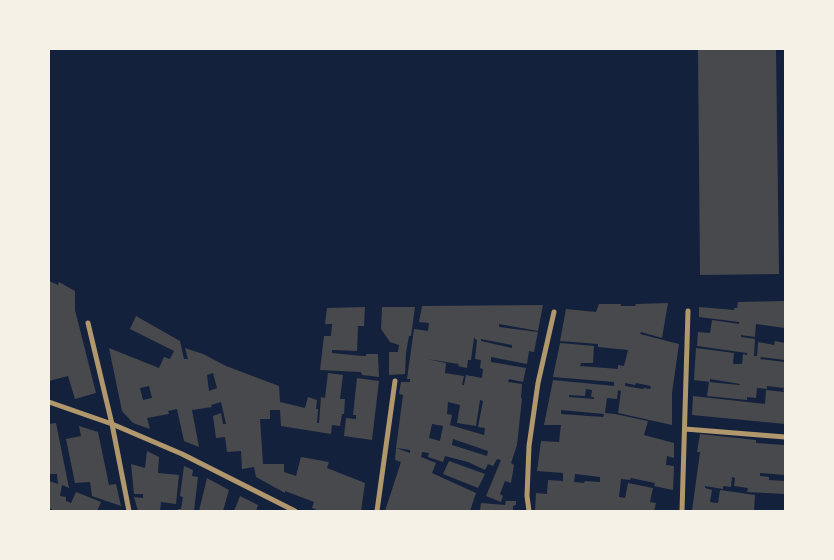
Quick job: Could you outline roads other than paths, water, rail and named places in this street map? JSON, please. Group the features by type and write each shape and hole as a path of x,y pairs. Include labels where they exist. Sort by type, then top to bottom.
{"street":[{"path":"682,511 688,311"},
{"path":"529,511 526,496 529,446 538,383 554,312"},
{"path":"88,323 112,424 129,511"},
{"path":"378,511 395,381"},
{"path":"49,402 112,424 182,454 295,511"},
{"path":"685,429 785,437"}]}
